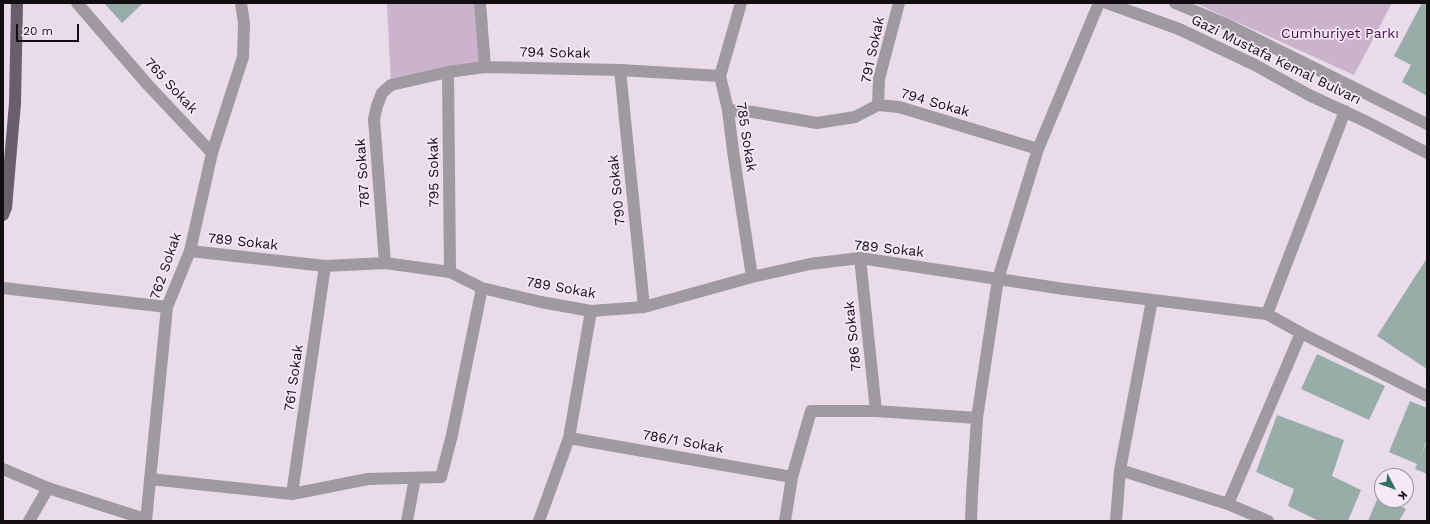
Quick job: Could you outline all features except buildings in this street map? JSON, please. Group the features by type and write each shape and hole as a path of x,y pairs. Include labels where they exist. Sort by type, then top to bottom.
{"main road":[{"path":"4,210 15,103 17,3"}],"street":[{"name":"765 Sokak","path":"77,3 148,85 212,153"},
{"name":"762 Sokak","path":"145,520 167,307 190,251 212,153 243,57 244,23 241,3"},
{"path":"480,3 485,66"},
{"name":"785 Sokak","path":"741,3 720,76 728,110 752,277"},
{"name":"791 Sokak","path":"878,105 879,79 899,3"},
{"path":"971,521 977,418 998,279 1038,149 1098,3"},
{"name":"Gazi Mustafa Kemal Bulvarı","path":"1107,3 1178,29 1255,65 1309,95 1427,153"},
{"name":"Gazi Mustafa Kemal Bulvarı","path":"1174,3 1226,24 1427,124"},
{"name":"794 Sokak","path":"391,85 448,72 485,66 620,70 720,76"},
{"name":"790 Sokak","path":"620,70 644,307"},
{"name":"795 Sokak","path":"448,72 450,272"},
{"name":"787 Sokak","path":"385,263 374,119 382,94 391,85"},
{"name":"794 Sokak","path":"728,110 753,112 818,123 855,117 878,105 899,107 1038,149"},
{"path":"1345,112 1267,314 1301,333 1427,396"},
{"name":"789 Sokak","path":"190,251 325,266 385,263 450,272 482,288 541,302 591,310 644,307 752,277 810,264 860,258 998,279 1267,314"},
{"name":"786 Sokak","path":"860,258 876,411"},
{"name":"761 Sokak","path":"292,494 325,266"},
{"path":"3,288 167,307"},
{"path":"150,479 292,494 368,479 441,477 452,435 482,288"},
{"path":"1116,521 1120,470 1152,300"},
{"path":"539,521 569,438 591,310"},
{"path":"1228,504 1301,333"},
{"path":"785,521 792,477 811,411 876,411 977,418"},
{"name":"786/1 Sokak","path":"569,438 792,477"},
{"path":"3,469 9,470 48,488 145,520"},
{"path":"1120,470 1228,504 1268,521"},
{"path":"407,521 415,478"},
{"path":"29,521 48,488"}],"green space":[{"path":"387,3 480,3 485,67 391,85"},
{"name":"Cumhuriyet Parkı","path":"1195,3 1392,3 1354,75"}]}
